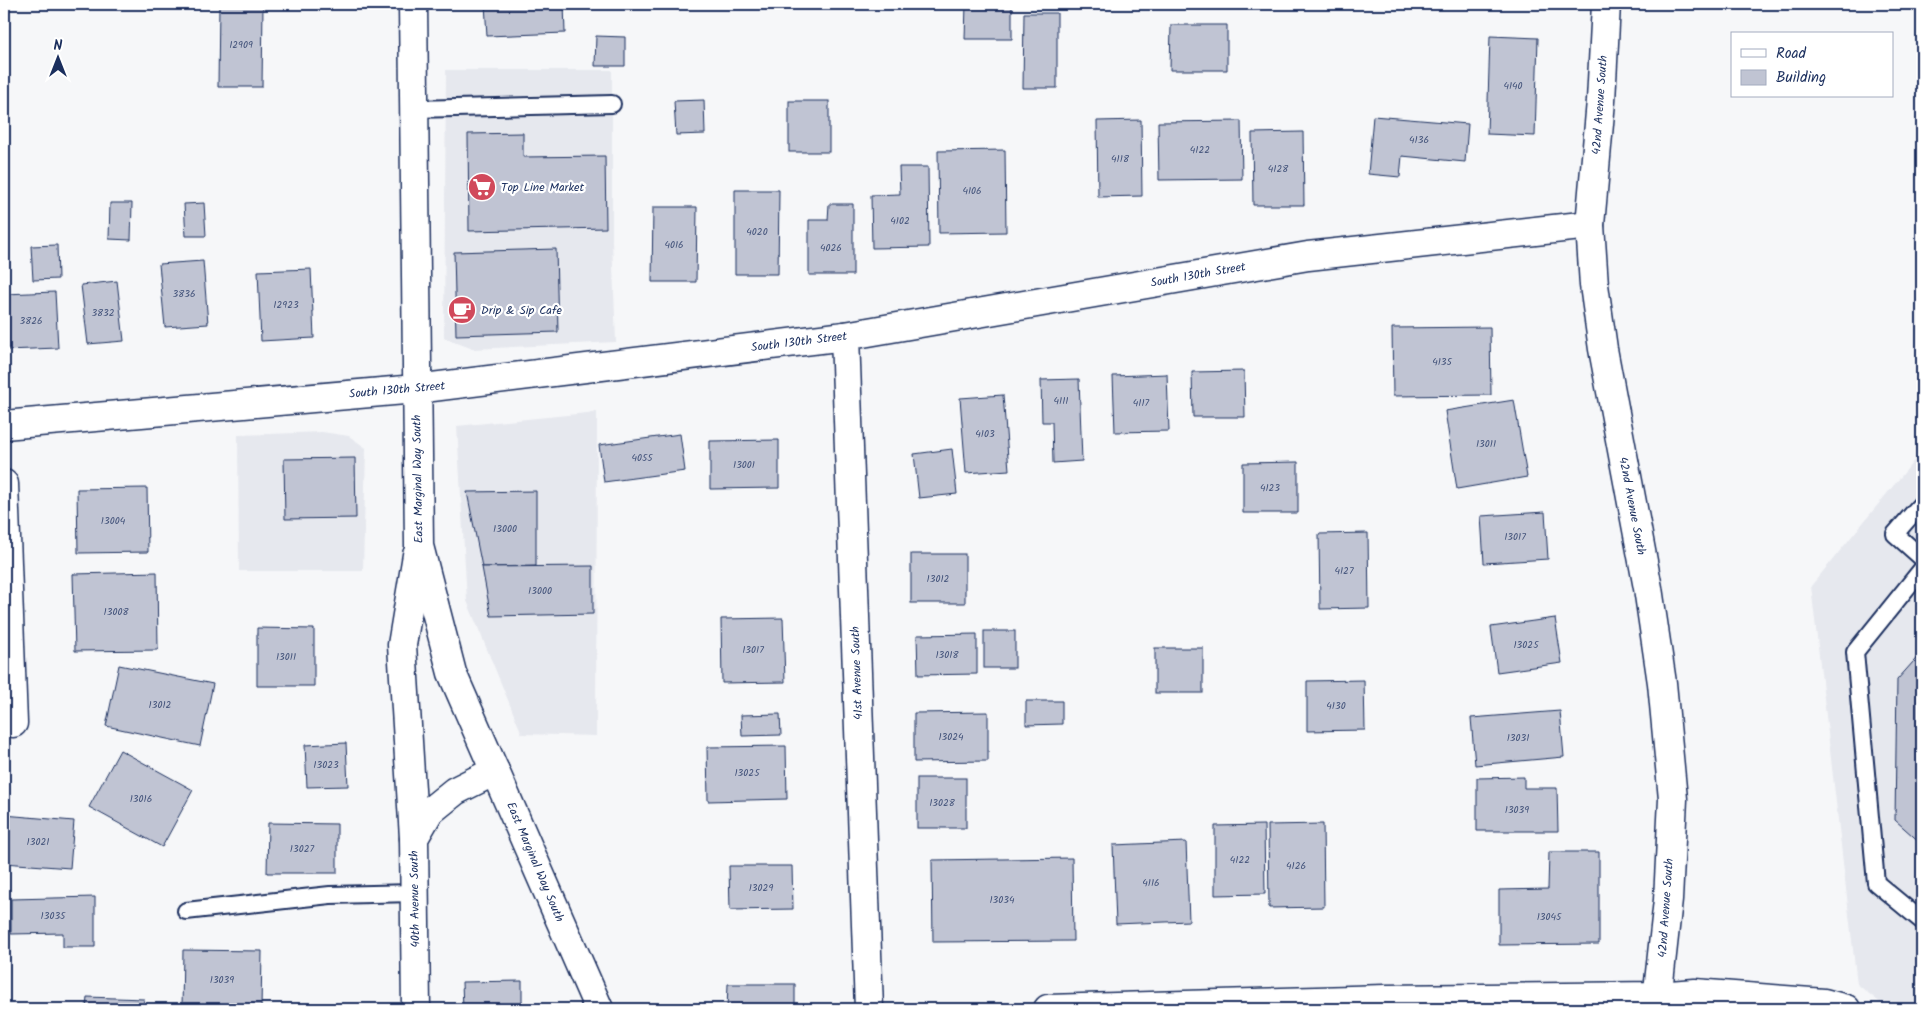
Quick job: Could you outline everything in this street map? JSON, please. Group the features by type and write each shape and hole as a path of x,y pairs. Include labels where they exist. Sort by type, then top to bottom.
{"street":[{"name":"East Marginal Way South","path":"413,4 419,546 452,673 598,1009"},
{"name":"42nd Avenue South","path":"1606,4 1601,102 1590,225 1594,285 1603,349 1648,588 1662,683 1673,799 1668,900 1657,1003"},
{"name":"South 130th Street","path":"4,425 416,389 845,336 1308,256 1590,225"},
{"name":"41st Avenue South","path":"845,336 869,1009"},
{"path":"4,484 13,723"},
{"path":"414,838 402,645 419,546"},
{"name":"40th Avenue South","path":"416,1009 414,838 429,812 455,791 495,771"},
{"path":"1048,1009 1657,1003 1695,993 1824,1003 1846,1009"}],"lane":[{"path":"414,109 612,104"},
{"path":"1922,503 1895,534 1922,558"},
{"path":"1922,569 1855,652 1876,883 1922,921"},
{"path":"186,912 330,895 414,893"}],"shaded area":[{"path":"446,70 612,70 612,240 616,342 473,349 444,338"},
{"path":"597,412 596,736 522,734 467,601 457,426"},
{"path":"322,432 349,436 366,448 363,571 239,571 238,435"},
{"path":"1922,451 1922,1009 1888,1009 1857,984 1811,586"}],"building":[{"path":"219,4 263,4 262,87 218,87"},
{"path":"485,4 564,4 565,33 487,36"},
{"path":"966,4 1012,4 1012,39 965,39"},
{"path":"1024,13 1057,13 1057,88 1023,88"},
{"path":"1171,25 1227,25 1227,70 1170,70"},
{"path":"596,36 625,37 625,66 595,66"},
{"path":"1490,36 1538,38 1535,136 1487,134"},
{"path":"704,100 705,134 676,135 674,101"},
{"path":"789,101 829,101 829,152 789,152"},
{"path":"1373,116 1468,124 1465,162 1402,156 1400,177 1368,174"},
{"path":"1141,120 1142,196 1098,197 1097,121"},
{"path":"1241,121 1242,179 1159,180 1158,122"},
{"path":"1303,132 1304,205 1253,205 1252,133"},
{"path":"523,133 523,157 605,156 606,228 469,231 468,134"},
{"path":"1005,150 1006,232 939,233 938,151"},
{"path":"899,167 928,167 929,247 872,248 871,195 900,194"},
{"path":"735,190 779,190 778,274 735,274"},
{"path":"110,203 132,203 131,240 109,239"},
{"path":"204,203 206,236 186,236 184,204"},
{"path":"829,204 853,204 853,275 809,275 809,220 828,220"},
{"path":"653,207 697,207 696,282 652,282"},
{"path":"57,245 58,279 33,280 31,246"},
{"path":"556,249 558,332 456,335 454,252"},
{"path":"203,261 208,324 165,327 159,264"},
{"path":"311,269 314,338 261,341 258,271"},
{"path":"117,281 124,341 88,344 81,285"},
{"path":"55,292 58,348 6,350 4,294"},
{"path":"1490,327 1491,395 1393,396 1392,328"},
{"path":"1244,371 1245,417 1193,417 1192,372"},
{"path":"1167,374 1169,431 1115,432 1113,376"},
{"path":"1079,379 1082,461 1053,463 1052,422 1042,422 1041,380"},
{"path":"1003,395 1009,470 966,473 960,398"},
{"path":"1514,400 1527,477 1457,489 1445,411"},
{"path":"680,434 685,471 604,482 599,445"},
{"path":"779,440 779,488 710,489 710,441"},
{"path":"952,449 957,494 919,498 914,454"},
{"path":"355,458 356,518 285,519 284,459"},
{"path":"1298,462 1298,513 1243,513 1243,463"},
{"path":"147,488 148,552 78,553 77,489"},
{"path":"536,491 536,566 482,567 467,492"},
{"path":"1545,512 1548,559 1484,563 1481,516"},
{"path":"1368,533 1369,608 1320,609 1319,534"},
{"path":"911,554 965,554 965,603 911,603"},
{"path":"593,566 593,614 491,616 482,567"},
{"path":"157,572 158,650 75,651 73,574"},
{"path":"783,618 785,682 722,683 721,619"},
{"path":"1555,618 1562,663 1497,672 1491,627"},
{"path":"257,628 314,629 314,686 257,686"},
{"path":"984,631 1015,631 1015,668 984,668"},
{"path":"977,634 977,674 918,675 917,635"},
{"path":"1155,648 1203,648 1203,693 1155,693"},
{"path":"1922,652 1922,844 1895,820 1897,680"},
{"path":"119,665 213,684 200,746 106,726"},
{"path":"1364,680 1365,730 1307,731 1307,681"},
{"path":"1026,701 1062,701 1062,724 1026,725"},
{"path":"1560,711 1564,757 1475,765 1471,718"},
{"path":"988,712 988,761 914,762 914,713"},
{"path":"780,714 781,735 742,736 741,715"},
{"path":"346,743 348,786 307,787 305,745"},
{"path":"786,746 787,799 708,801 707,747"},
{"path":"120,750 193,790 162,847 89,807"},
{"path":"1524,777 1524,788 1557,788 1558,831 1477,831 1477,778"},
{"path":"917,778 966,778 966,828 917,828"},
{"path":"4,815 74,821 70,868 4,863"},
{"path":"268,823 337,824 337,873 267,873"},
{"path":"1323,824 1324,907 1269,908 1268,825"},
{"path":"1264,825 1265,894 1215,895 1215,826"},
{"path":"1186,842 1189,921 1116,924 1113,845"},
{"path":"1549,852 1599,852 1599,944 1499,945 1499,890 1548,889"},
{"path":"1072,858 1073,941 933,942 932,860"},
{"path":"729,866 792,866 793,909 730,910"},
{"path":"95,897 95,947 63,947 63,933 11,934 11,899"},
{"path":"183,950 262,951 261,1009 182,1009"},
{"path":"522,981 522,1009 463,1009 462,982"},
{"path":"728,984 795,984 795,1009 727,1009"},
{"path":"87,997 144,999 143,1009 86,1009"}],"place":[{"name":"Top Line Market","path":"482,187"},
{"name":"Drip & Sip Cafe","path":"462,310"}]}
